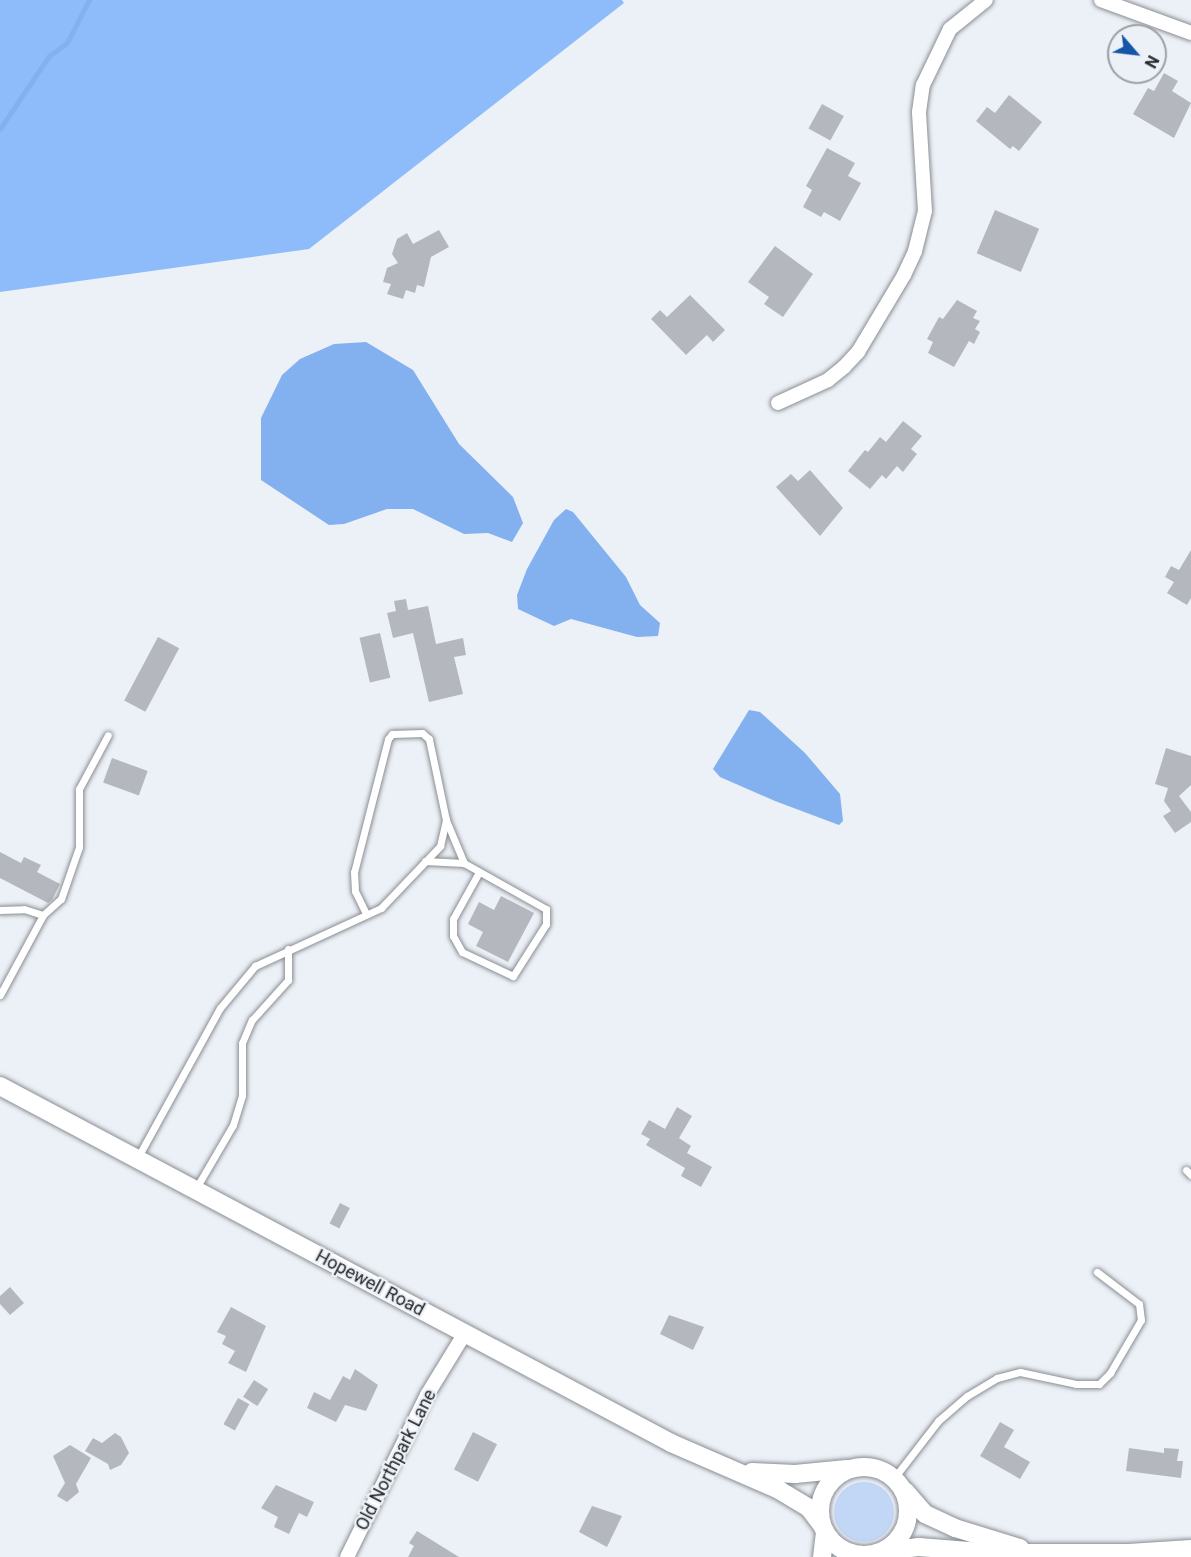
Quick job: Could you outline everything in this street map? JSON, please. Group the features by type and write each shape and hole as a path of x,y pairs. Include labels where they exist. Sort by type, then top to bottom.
{"street":[{"path":"1101,0 1191,33"},
{"path":"778,403 828,380 844,367 858,352 904,275 925,211 919,112 923,85 939,46 950,29 976,2"},
{"name":"Hopewell Road","path":"0,1086 671,1443 744,1471 809,1508 823,1529"},
{"name":"Old Northpark Lane","path":"346,1557 427,1395 465,1333"},
{"path":"822,1557 823,1529 820,1511 826,1490 840,1474 853,1468 868,1467 899,1484 925,1514 955,1528 1030,1551 1052,1555 1191,1549"},
{"name":"Hopewell Road","path":"744,1471 795,1474 853,1468"},
{"path":"872,1555 904,1533 909,1511 899,1484"},
{"path":"823,1529 842,1550 872,1555 919,1546 1030,1551"}],"lane":[{"path":"366,914 355,891 354,873 392,734 428,735 446,820 464,863"},
{"path":"0,994 43,915 61,899 79,847 79,789 108,735"},
{"path":"137,1159 220,1008 255,966 381,908 440,846 446,820"},
{"path":"425,861 464,863 546,909 546,924 513,976 462,952 453,936 453,919 479,872"},
{"path":"0,910 24,909 43,915"},
{"path":"195,1190 233,1125 242,1095 242,1042 252,1020 288,980 288,949"},
{"path":"899,1484 938,1421 967,1396 997,1378 1020,1372 1076,1384 1099,1384 1110,1373 1141,1320 1139,1304 1098,1272"}],"shaded area":[{"path":"0,0 622,0 624,3 309,249 0,292"},
{"path":"366,342 413,370 459,444 513,497 523,523 512,542 488,533 464,534 413,509 387,509 344,524 329,525 261,480 261,418 282,375 300,359 334,344"},
{"path":"566,509 573,512 626,577 640,605 660,623 658,636 637,637 571,619 554,626 518,609 517,595 527,569 554,520"},
{"path":"749,710 760,712 805,753 840,794 843,821 839,825 720,777 713,769"},
{"path":"858,1482 870,1482 881,1487 889,1495 894,1512 892,1524 881,1537 870,1542 858,1542 847,1537 839,1529 834,1518 834,1506 839,1495 847,1487"}],"building":[{"path":"1167,75 1178,81 1172,91 1191,103 1174,138 1133,114 1148,88 1154,91 1158,84 1167,84"},
{"path":"1009,95 1042,122 1019,151 1013,146 1010,149 976,121 987,107 995,113"},
{"path":"822,104 844,116 830,141 808,128"},
{"path":"827,148 855,163 848,176 861,183 840,221 824,212 821,217 803,207 812,190 806,186"},
{"path":"995,210 1039,229 1021,272 977,253"},
{"path":"439,230 449,247 431,257 424,287 417,285 415,293 406,290 403,299 387,294 391,284 383,282 387,268 398,263 392,254 397,239 407,233 413,244"},
{"path":"775,246 813,274 783,317 764,304 769,297 748,282"},
{"path":"690,295 725,330 713,342 707,335 686,355 651,319 660,310 667,317"},
{"path":"957,300 977,311 973,318 980,321 975,329 980,332 974,344 969,341 954,367 928,353 933,342 927,339 939,317 943,319"},
{"path":"903,421 922,436 911,449 917,454 903,472 897,466 886,479 882,475 870,489 848,471 865,450 868,452 880,437 886,442"},
{"path":"810,470 843,508 820,536 776,487 791,474 798,481"},
{"path":"1191,550 1191,598 1187,605 1167,593 1174,582 1165,577 1171,566 1179,570"},
{"path":"406,599 408,610 428,606 436,644 463,638 466,655 454,657 463,694 429,702 413,633 393,638 387,613 396,611 394,601"},
{"path":"380,633 390,678 370,683 360,638"},
{"path":"158,637 179,648 145,712 124,701"},
{"path":"1166,748 1191,756 1191,785 1179,796 1191,812 1191,822 1175,833 1163,816 1171,811 1164,801 1168,788 1155,784"},
{"path":"112,758 148,771 139,795 103,782"},
{"path":"0,852 21,863 24,857 41,865 37,872 60,884 52,900 48,903 0,878"},
{"path":"501,896 534,913 508,962 476,946 483,932 468,924 479,902 494,910"},
{"path":"677,1107 692,1116 679,1138 691,1146 687,1153 712,1167 701,1187 681,1176 685,1168 646,1145 650,1139 641,1134 649,1120 665,1129"},
{"path":"340,1203 350,1208 339,1228 330,1223"},
{"path":"10,1287 24,1303 10,1315 0,1304 0,1296"},
{"path":"231,1307 266,1326 246,1372 228,1363 235,1351 222,1344 226,1336 217,1332"},
{"path":"669,1315 704,1327 693,1350 660,1334"},
{"path":"355,1369 378,1385 366,1411 345,1405 336,1422 307,1408 314,1392 330,1400 343,1376 350,1380"},
{"path":"254,1380 268,1389 257,1406 243,1397"},
{"path":"238,1398 249,1404 235,1431 223,1424"},
{"path":"1000,1422 1014,1430 1004,1447 1030,1462 1020,1479 980,1456"},
{"path":"473,1432 497,1444 478,1482 454,1469"},
{"path":"115,1433 121,1437 129,1453 121,1465 110,1470 108,1464 85,1451 93,1438 102,1443"},
{"path":"70,1445 91,1458 76,1484 79,1492 67,1502 57,1496 65,1483 53,1456"},
{"path":"1129,1448 1164,1453 1164,1448 1179,1449 1177,1461 1183,1461 1181,1478 1126,1471"},
{"path":"276,1485 314,1502 307,1517 299,1513 289,1534 274,1527 278,1517 261,1508"},
{"path":"592,1506 622,1516 607,1547 579,1532"},
{"path":"417,1531 459,1557 408,1557 414,1546 409,1543"}],"waterway":[{"path":"0,129 49,56 67,43 89,0"}]}
